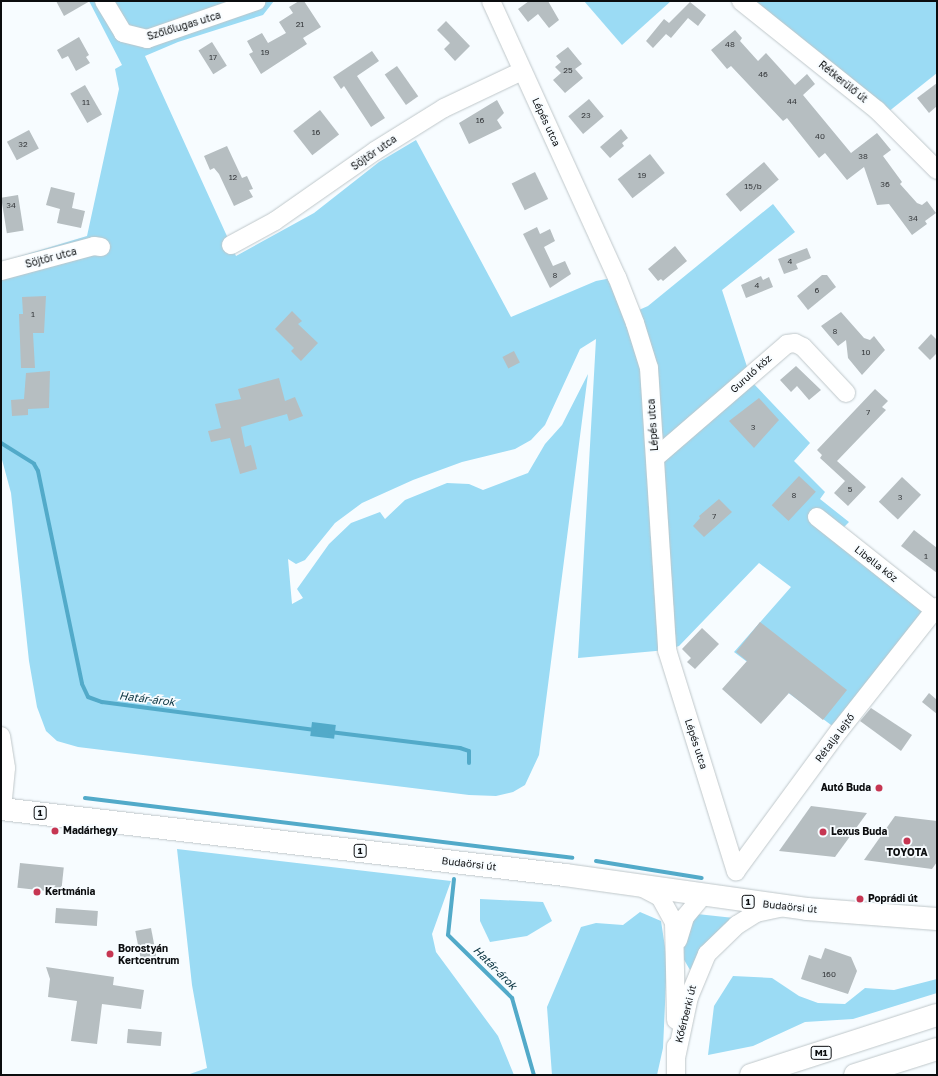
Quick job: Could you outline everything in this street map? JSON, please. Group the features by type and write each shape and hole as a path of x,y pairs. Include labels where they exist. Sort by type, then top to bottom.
{"main road":[{"name":"Budaörsi út","path":"2,802 641,886 702,897 793,907 937,919"},
{"name":"M1","path":"751,1075 937,1015"},
{"path":"855,1075 937,1049"}],"street":[{"name":"Szőlőlugas utca","path":"104,1 123,32 147,38 257,1"},
{"name":"Lépés utca","path":"490,1 636,323 649,368 667,650 736,871"},
{"name":"Rétkerülő út","path":"741,1 877,110 937,170"},
{"name":"Söjtör utca","path":"231,245 275,221 375,151 444,108 522,71"},
{"name":"Söjtör utca","path":"1,271 94,246 101,247"},
{"name":"Guruló köz","path":"655,458 787,344 795,343 803,347 846,393"},
{"name":"Libella köz","path":"817,518 936,610"},
{"name":"Rétalja lejtő","path":"736,871 839,731 936,610"},
{"path":"1,736 6,768 2,802"},
{"name":"Kőérberki út","path":"641,886 660,897 668,908 674,922 676,946 676,1067"},
{"name":"Kőérberki út","path":"676,946 685,918 702,897"},
{"name":"Kőérberki út","path":"676,1067 689,997 708,954 737,925 756,913 793,907"}],"shaded area":[{"path":"89,1 274,1 263,15 178,42 145,56 236,256 314,213 379,162 416,140 511,317 596,281 617,277 632,313 648,306 773,204 795,232 722,290 752,382 810,443 794,461 825,492 820,499 849,522 843,528 935,610 839,731 734,652 791,587 759,563 679,646 667,650 578,658 596,339 580,349 545,425 531,440 515,449 462,462 413,480 362,503 335,523 305,560 296,564 288,559 292,604 303,598 297,589 329,544 351,523 380,512 385,519 405,500 447,483 469,484 483,490 528,473 545,444 562,425 588,374 539,755 525,785 513,792 496,796 469,795 78,747 57,741 46,731 37,707 29,661 11,493 1,456 1,262 87,236 119,89 115,69 122,65"},
{"path":"584,1 671,1 622,45"},
{"path":"741,1 937,1 937,73 883,116"},
{"path":"312,722 336,725 334,739 310,736"},
{"path":"177,849 451,881 432,934 436,952 498,1036 514,1075 187,1075 207,1068 192,985"},
{"path":"480,899 543,902 552,921 527,936 490,942 480,921"},
{"path":"640,912 661,921 667,960 663,1048 657,1075 552,1075 547,1007 581,927 596,923 623,925"},
{"path":"697,914 734,918 690,970 683,958 683,947 686,929"},
{"path":"733,976 772,978 799,996 818,1003 845,1004 865,988 894,990 937,979 937,993 853,1019 805,1022 753,1046 708,1055 714,1006"}],"building":[{"path":"56,1 90,1 64,16"},
{"path":"299,1 304,1 321,27 303,38 307,44 261,74 249,54 253,52 247,41 262,33 268,43 286,33 279,22 293,13 289,7"},
{"path":"529,1 548,1 559,20 549,28 538,14 528,22 518,9"},
{"path":"690,2 706,15 698,26 688,18 671,38 666,34 653,48 646,41 664,19 669,23"},
{"path":"446,21 470,46 455,61 444,49 450,43 437,30"},
{"path":"735,30 742,38 740,41 758,61 766,53 795,85 807,74 815,84 803,95 851,153 877,133 891,150 883,156 902,182 900,184 917,203 922,205 927,201 936,213 925,221 927,224 912,235 889,204 877,205 864,167 847,180 825,153 819,158 787,118 783,121 731,66 727,69 711,50"},
{"path":"79,37 89,55 86,57 90,63 76,71 68,56 62,59 57,50"},
{"path":"212,42 227,66 213,74 198,50"},
{"path":"568,47 582,64 575,69 583,78 565,93 553,80 561,73 555,67 561,62 556,56"},
{"path":"372,51 379,61 357,76 385,118 371,127 344,86 341,89 333,77"},
{"path":"397,66 418,96 406,105 385,75"},
{"path":"937,83 937,106 929,113 917,98"},
{"path":"85,85 102,114 87,123 70,94"},
{"path":"589,99 604,117 583,134 568,116"},
{"path":"497,100 504,113 497,120 502,128 469,144 459,123"},
{"path":"320,110 339,134 312,155 293,131"},
{"path":"621,129 628,138 622,143 624,146 610,158 600,147"},
{"path":"29,130 39,149 17,160 7,142"},
{"path":"227,146 242,178 247,176 253,189 249,190 253,197 234,206 219,174 214,168 210,170 204,156"},
{"path":"650,154 665,173 632,198 618,179"},
{"path":"764,162 779,180 740,212 726,194"},
{"path":"535,172 548,199 525,210 512,183"},
{"path":"51,187 75,193 72,208 85,211 81,228 57,223 60,209 46,205"},
{"path":"18,195 24,231 7,233 1,198"},
{"path":"537,227 540,234 550,229 555,241 544,247 553,266 565,261 571,274 550,288 523,234"},
{"path":"675,246 687,261 663,281 661,279 658,281 648,269"},
{"path":"807,248 811,258 796,264 798,269 784,274 778,259"},
{"path":"822,275 827,275 836,287 808,310 797,296"},
{"path":"761,276 763,280 769,277 773,287 746,298 741,285"},
{"path":"46,296 44,333 33,333 35,368 21,368 19,314 23,314 22,297"},
{"path":"292,311 302,321 298,324 318,343 301,361 291,351 294,348 275,329"},
{"path":"841,312 864,338 870,340 874,336 885,350 862,375 848,358 846,340 838,346 821,326"},
{"path":"931,334 937,340 937,353 930,360 918,348"},
{"path":"514,351 520,363 508,368 502,357"},
{"path":"796,366 821,390 809,400 797,386 791,392 780,380"},
{"path":"50,371 49,408 28,409 28,415 12,416 11,400 24,399 26,373"},
{"path":"279,378 285,401 295,397 303,416 289,421 287,414 241,427 245,447 251,445 257,469 240,474 230,438 211,442 208,431 221,428 215,404 241,399 238,389"},
{"path":"875,389 888,401 882,407 886,410 837,461 866,487 848,506 834,493 845,481 820,458 822,455 817,450"},
{"path":"759,398 779,420 754,448 729,421"},
{"path":"799,476 816,492 789,521 772,505"},
{"path":"902,477 921,495 898,520 879,502"},
{"path":"719,499 732,512 704,537 693,526 700,518 699,516"},
{"path":"914,530 937,548 937,573 901,546"},
{"path":"760,622 847,690 823,720 789,693 761,724 722,689 747,661 736,652"},
{"path":"702,628 719,644 695,669 687,662 691,658 682,649"},
{"path":"929,693 937,700 937,714 922,702"},
{"path":"871,708 912,735 901,751 860,721"},
{"name":"Lexus Buda","path":"811,806 867,813 835,857 779,851"},
{"name":"TOYOTA","path":"895,816 937,821 937,862 932,869 864,860"},
{"path":"20,863 64,868 61,892 17,888"},
{"path":"56,908 98,911 97,926 55,923"},
{"path":"151,928 157,959 141,962 135,931"},
{"path":"825,948 851,957 857,971 848,994 801,979 809,955 821,959"},
{"path":"46,967 114,977 113,985 144,990 141,1009 102,1004 97,1044 71,1041 77,1001 48,997 50,979"},
{"path":"128,1029 162,1032 161,1046 127,1043"}],"waterway":[{"name":"Határ-árok","path":"1,443 34,464 38,471 82,684 88,697 102,702 315,730"},
{"name":"Határ-árok","path":"330,732 460,748 469,751 469,763"},
{"path":"85,798 572,858"},
{"path":"596,861 702,878"},
{"name":"Határ-árok","path":"454,879 448,935 512,998 534,1075"}],"place":[{"name":"Autó Buda","path":"879,788"},
{"name":"Madárhegy","path":"55,831"},
{"name":"Lexus Buda","path":"823,832"},
{"name":"TOYOTA","path":"907,841"},
{"name":"Kertmánia","path":"37,892"},
{"name":"Poprádi út","path":"860,899"},
{"name":"Borostyán Kertcentrum","path":"110,954"}]}
